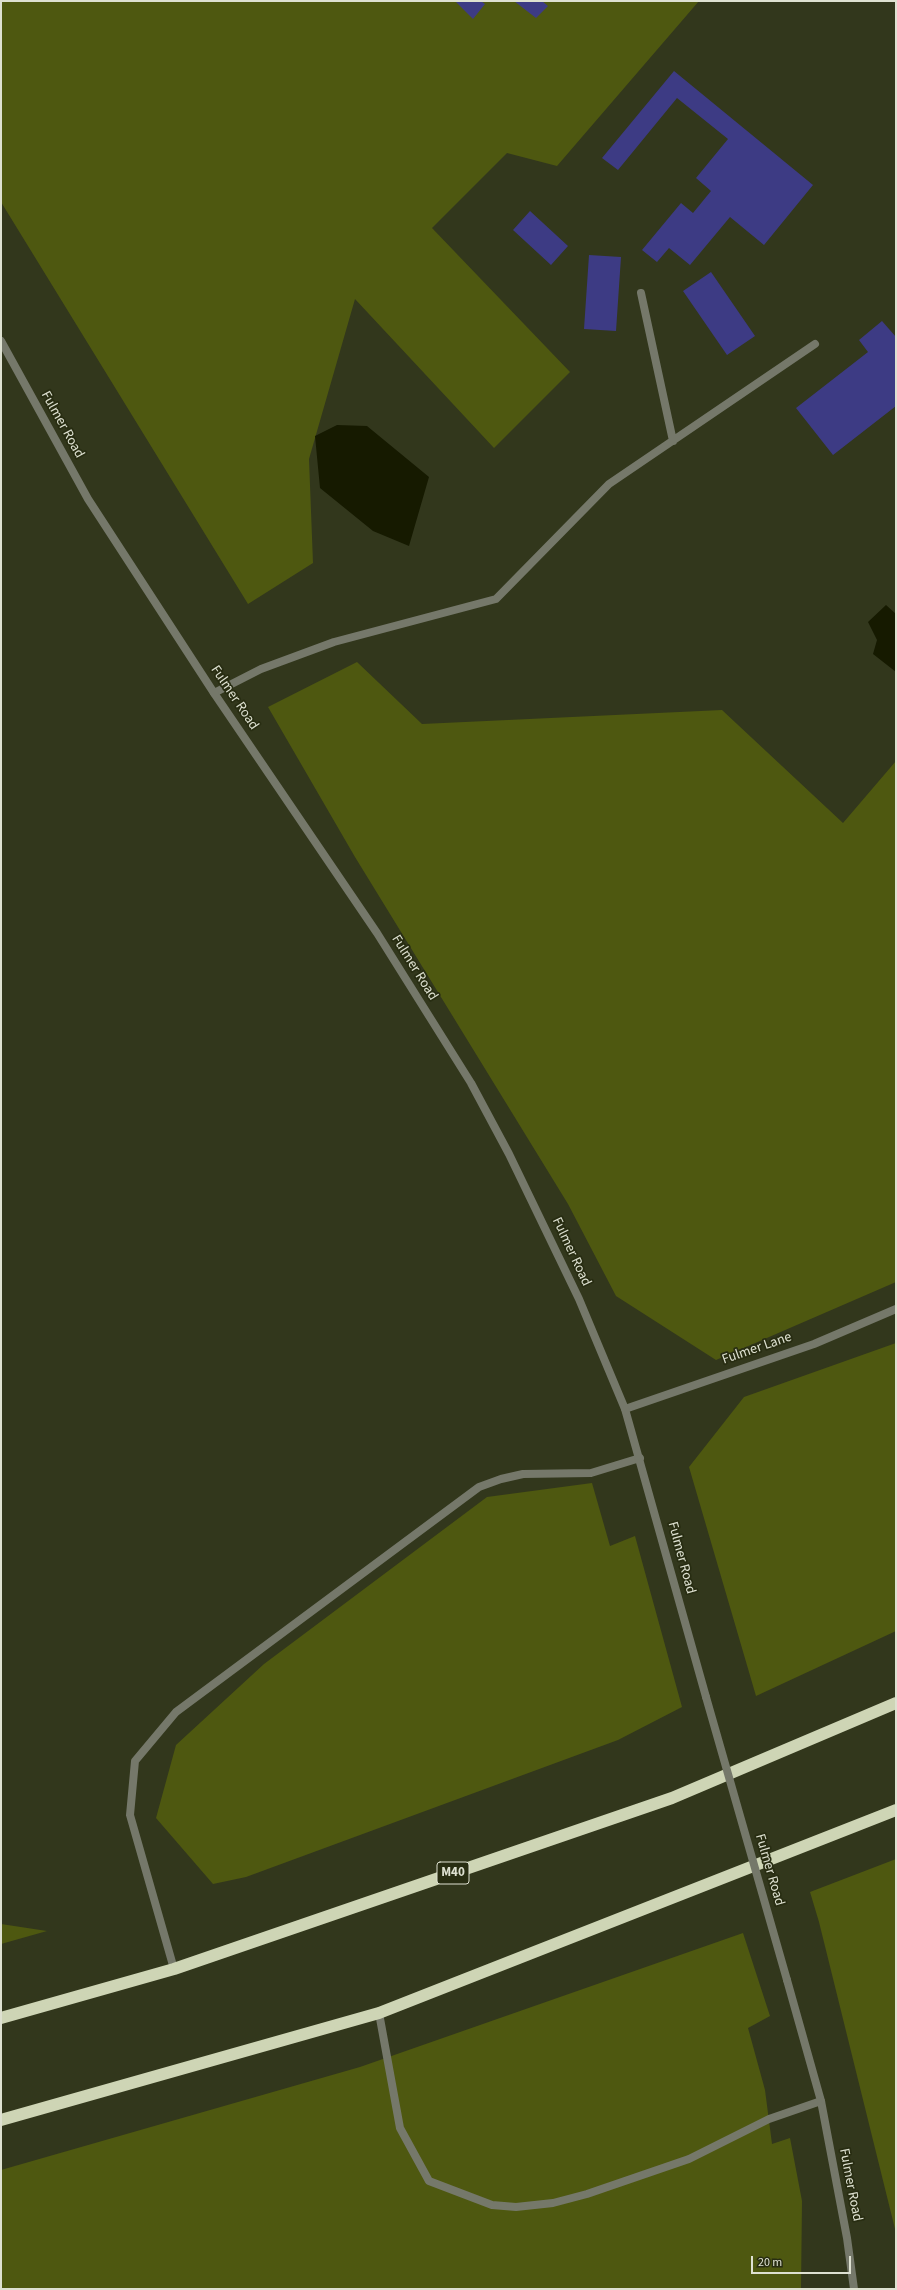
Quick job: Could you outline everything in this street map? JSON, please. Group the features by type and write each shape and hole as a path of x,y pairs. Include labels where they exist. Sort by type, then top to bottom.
{"highway":[{"name":"M40","path":"1,2018 174,1969 672,1798 896,1702"},
{"path":"1,2120 379,2013 896,1810"}],"street":[{"path":"640,293 673,441"},
{"name":"Fulmer Road","path":"1,341 88,499 214,693 377,933 471,1083 559,1256 625,1409 640,1458 706,1697 821,2101 847,2238 854,2289"},
{"path":"214,693 261,669 334,642 496,599 609,484 815,344"},
{"name":"Fulmer Lane","path":"625,1409 814,1344 896,1309"},
{"path":"174,1969 130,1815 135,1761 176,1712 479,1487 501,1479 523,1474 591,1473 640,1458"},
{"path":"379,2013 400,2128 428,2181 492,2205 516,2207 546,2204 587,2194 689,2159 769,2119 821,2101"}],"green space":[{"path":"1,1 699,1 557,166 507,153 432,228 570,372 494,448 355,299 309,459 313,563 248,604 1,202"},
{"path":"357,662 422,724 722,710 843,823 896,761 896,1282 716,1360 616,1296 568,1204 355,857 268,707"},
{"path":"896,1343 896,1631 756,1696 689,1467 744,1397"},
{"path":"592,1483 610,1546 635,1536 682,1707 618,1740 246,1877 213,1884 156,1818 176,1745 264,1664 487,1497"},
{"path":"896,1859 896,2233 819,1922 810,1892"},
{"path":"1,1924 47,1931 1,1944"},
{"path":"743,1933 770,2016 748,2028 765,2090 772,2144 790,2138 802,2201 801,2289 1,2289 1,2170 360,2067"}],"shaded area":[{"path":"337,425 367,426 429,477 409,546 373,531 320,488 315,436"},
{"path":"886,605 896,614 896,672 873,654 877,640 868,622"}],"building":[{"path":"455,1 481,1 485,4 473,19"},
{"path":"514,1 542,1 548,6 536,18"},
{"path":"674,71 813,185 764,245 730,217 690,265 669,248 657,262 642,250 681,203 693,213 711,191 696,178 728,139 677,98 618,170 602,158"},
{"path":"530,211 568,246 551,265 513,230"},
{"path":"589,255 621,257 616,331 584,329"},
{"path":"711,272 755,336 727,355 683,291"},
{"path":"882,321 896,337 896,406 833,455 796,408 868,352 859,340"}]}
